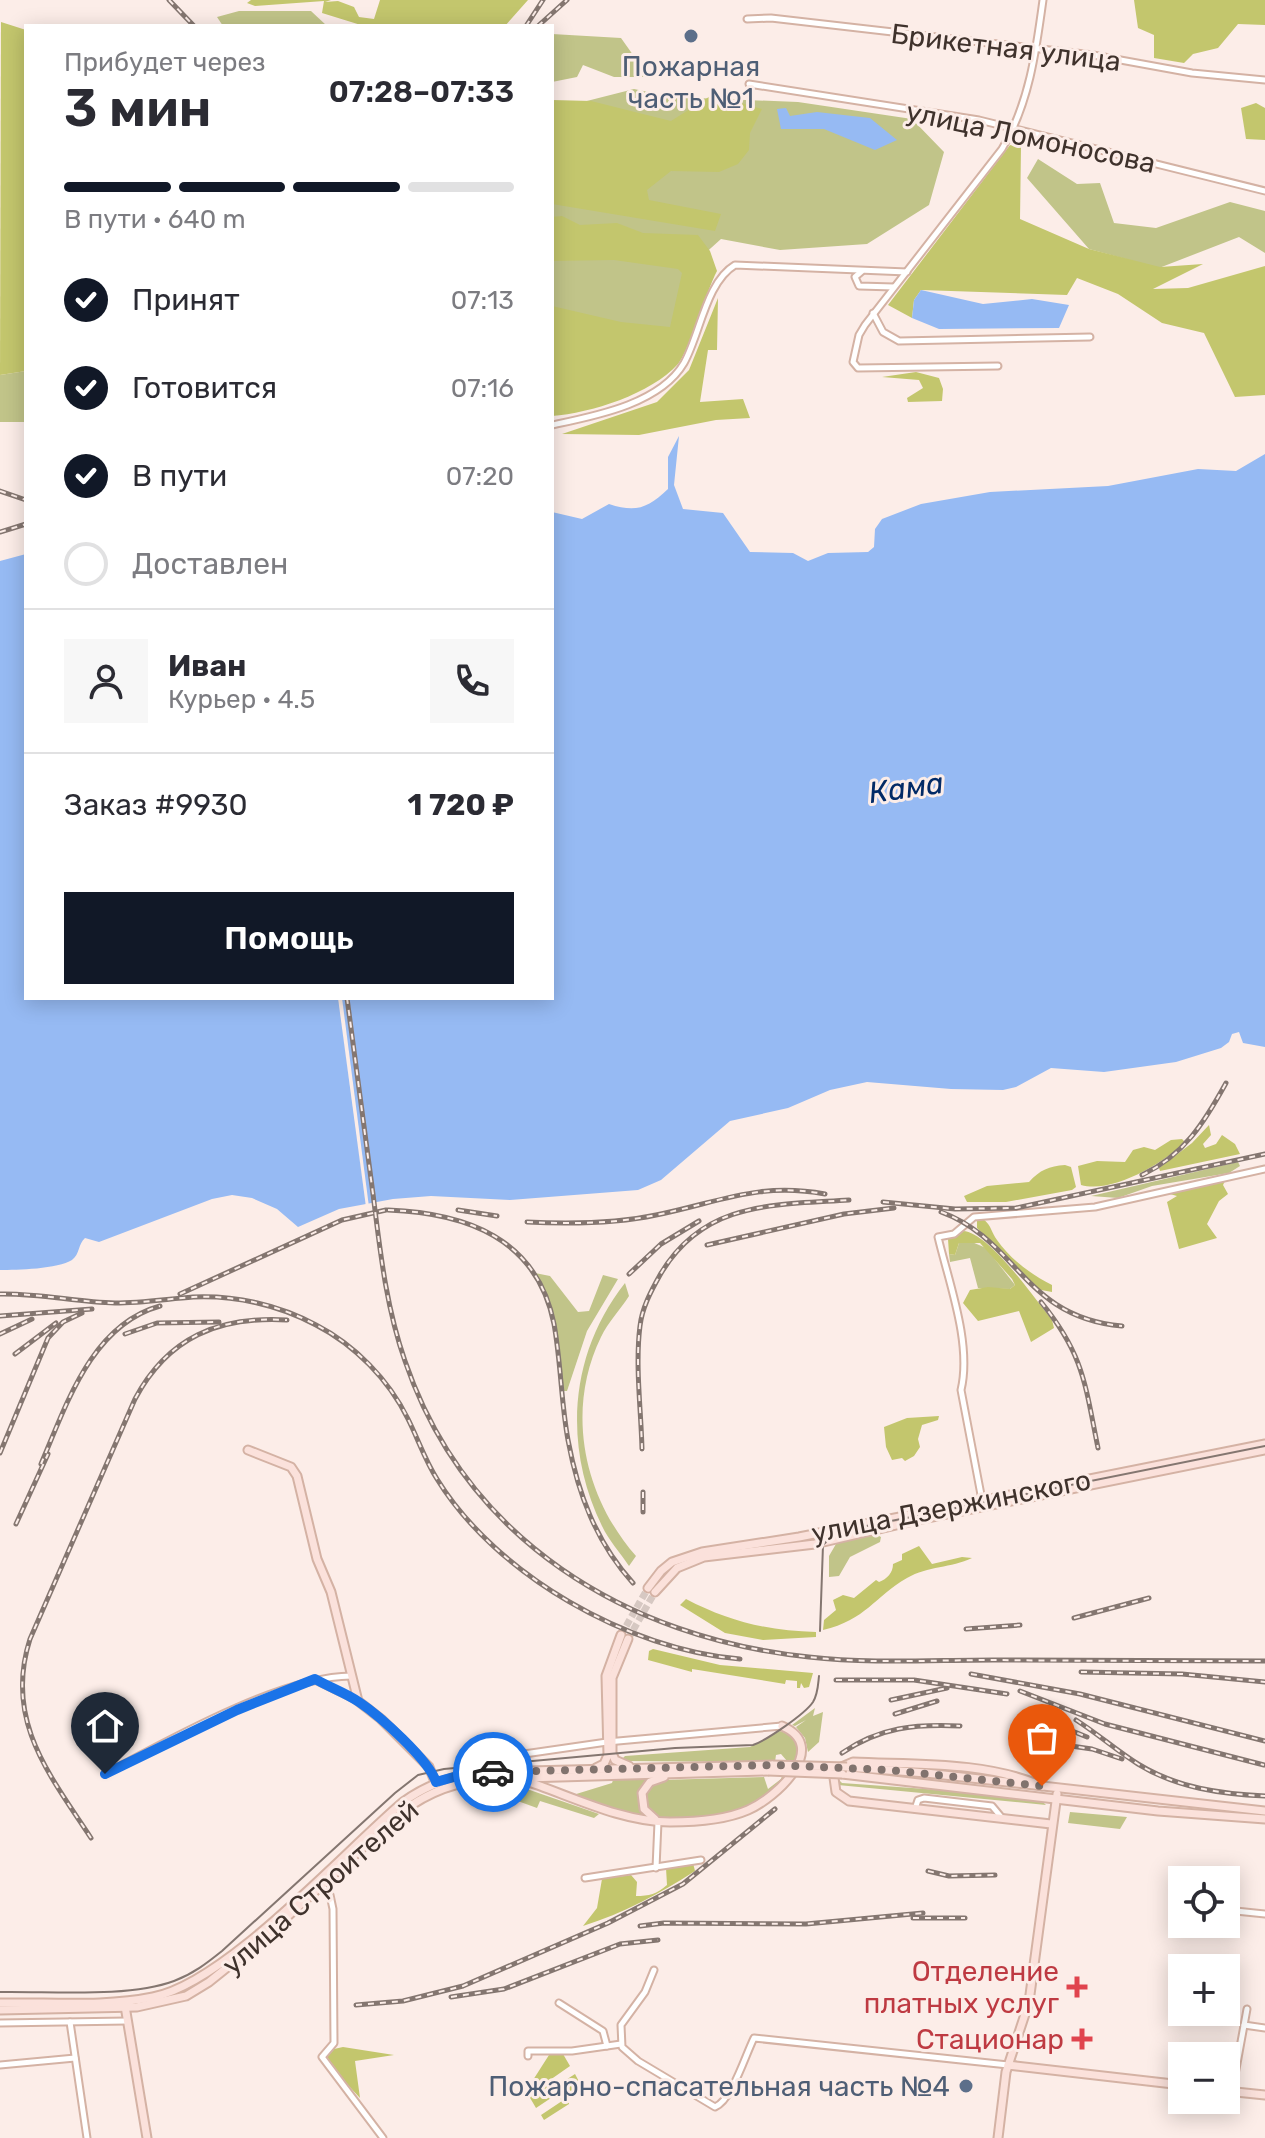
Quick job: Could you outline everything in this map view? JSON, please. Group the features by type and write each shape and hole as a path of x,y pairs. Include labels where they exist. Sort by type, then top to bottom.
{"main road":[{"name":"улица Дзержинского","path":"983,1503 1265,1444"},
{"path":"248,1450 291,1467 297,1476 358,1701 381,1719 429,1767 437,1786"},
{"name":"улица Дзержинского","path":"651,1590 664,1568 693,1554 1265,1450"},
{"path":"624,1637 606,1676 610,1742 615,1760 635,1767"},
{"path":"516,1778 629,1816 658,1822 737,1814 772,1795 796,1770 802,1758 799,1740 782,1726"},
{"path":"593,1769 606,1761 610,1742"},
{"path":"1042,1786 1006,1775 898,1764 853,1762 835,1773 836,1792 849,1801 1051,1824"},
{"name":"улица Строителей","path":"0,2003 125,2004 169,1993 214,1969 403,1802 461,1775 635,1767 844,1771 1042,1786 1265,1811"},
{"name":"улица Строителей","path":"0,2010 171,2001 209,1982 402,1812 437,1786 516,1778 757,1771 770,1768"},
{"path":"668,1822 650,1816 642,1805 643,1791 653,1781 757,1771"},
{"name":"улица Строителей","path":"844,1771 1055,1799 1265,1819"},
{"path":"998,2138 1008,2065 1029,2002 1058,1789"},
{"path":"125,2004 147,2138"},
{"path":"1008,2065 1168,2083"},
{"path":"1240,2092 1265,2095"}],"street":[{"path":"998,366 856,367 853,362 859,335 873,313 1014,128 1025,100 1043,0"},
{"name":"Брикетная улица","path":"747,19 771,18 1035,49 1265,80"},
{"name":"улица Ломоносова","path":"749,84 979,120 1265,191"},
{"path":"554,424 618,408 672,377 685,361 711,297 735,265 907,272"},
{"path":"862,271 855,277 859,286 895,287"},
{"path":"873,313 883,332 899,341 1090,337"},
{"path":"983,1503 961,1390 965,1373 964,1350 938,1237 954,1234 974,1217 1095,1207 1265,1169"},
{"path":"105,1774 237,1710 315,1679 351,1676"},
{"path":"315,1679 358,1701"},
{"path":"490,1759 610,1742 782,1726"},
{"path":"491,1772 490,1759 498,1738"},
{"path":"656,1868 658,1822"},
{"path":"585,1878 701,1860"},
{"path":"321,1885 330,1895 332,1904 334,2043 322,2057 383,2138"},
{"path":"1240,1911 1265,1914"},
{"path":"654,1970 645,1992 621,2025 621,2044 638,2061 715,2107 722,2104 730,2093 754,2038 1008,2065"},
{"path":"559,2003 604,2033 607,2046"},
{"path":"1240,2043 1247,2009"},
{"path":"0,2023 128,2021"},
{"path":"70,2022 87,2138"},
{"path":"1244,2025 1265,2028"},
{"path":"528,2056 528,2051 572,2051 621,2044"},
{"path":"0,2065 75,2058"}],"green space":[{"path":"251,0 331,0 325,2 338,1 354,7 359,17 374,19 380,0 528,0 507,24 358,24 322,13 324,1 255,6 247,3"},
{"path":"1134,0 1265,0 1265,25 1238,24 1218,48 1193,54 1184,63 1154,58 1154,35 1138,28"},
{"path":"239,11 311,11 325,24 222,24 217,17"},
{"path":"1,22 24,29 24,371 0,375"},
{"path":"554,34 621,38 643,69 648,71 643,77 614,77 583,65 577,77 554,82"},
{"path":"634,89 672,97 798,102 912,119 944,152 929,205 867,244 780,250 721,239 701,257 677,348 554,406 554,105 575,104"},
{"path":"712,95 762,109 750,133 749,150 738,164 719,172 671,171 647,190 649,200 721,214 715,231 554,204 554,100 591,101 671,121"},
{"path":"1256,103 1265,108 1265,140 1246,139 1241,108"},
{"path":"1010,145 1021,147 1020,219 1089,249 1160,267 1203,264 1153,289 1188,288 1265,266 1265,395 1235,397 1204,333 1162,323 1118,294 1077,278 1067,295 921,290 914,300 912,318 888,305"},
{"path":"1038,159 1077,184 1100,183 1114,223 1156,228 1230,202 1265,211 1265,253 1239,237 1159,268 1089,249 1027,178"},
{"path":"562,216 580,225 617,223 643,233 698,235 710,251 717,271 682,357 666,375 620,400 554,416 554,306 621,322 670,327 682,273 678,269 614,260 554,261 554,217"},
{"path":"718,298 717,350 708,350 700,402 743,399 750,418 716,420 639,435 562,434 657,402 689,370"},
{"path":"24,371 24,422 0,422 0,375"},
{"path":"916,372 939,378 943,389 942,401 908,402 907,398 923,388 919,380 882,377"},
{"path":"1209,1125 1211,1135 1203,1144 1205,1148 1216,1144 1222,1135 1235,1144 1240,1154 1160,1171 1159,1168 1192,1143"},
{"path":"1182,1139 1185,1142 1176,1150 1137,1175 1107,1185 1081,1185 1078,1166 1097,1161 1125,1162 1133,1150 1144,1147 1155,1150 1171,1140"},
{"path":"1238,1162 1240,1166 1229,1173 1152,1186 1118,1198 1091,1196"},
{"path":"1065,1165 1071,1167 1076,1187 1072,1190 1006,1202 967,1202 964,1196 987,1186 1029,1182 1045,1169"},
{"path":"1225,1181 1223,1185 1228,1194 1219,1201 1207,1224 1217,1238 1179,1249 1167,1202 1177,1196 1170,1194"},
{"path":"983,1219 1008,1254 1052,1285 1052,1292 1036,1289 977,1228 977,1221"},
{"path":"963,1231 974,1234 998,1254 1052,1320 1054,1328 1031,1342 1019,1311 978,1321 963,1303 970,1290 988,1287 1010,1289 1015,1285 980,1243 959,1243 955,1255 949,1254 948,1239"},
{"path":"972,1242 986,1248 1015,1285 1010,1289 978,1288 970,1258 950,1262 949,1254 955,1255 959,1243"},
{"path":"535,1273 550,1276 578,1312 589,1311 603,1275 618,1279 587,1331 567,1391 563,1391 553,1315"},
{"path":"625,1283 629,1296 604,1332 590,1365 584,1394 583,1423 593,1480 618,1533 636,1556 629,1566 605,1531 589,1496 577,1433 583,1370 592,1340 606,1311"},
{"path":"939,1416 938,1420 922,1425 918,1439 920,1447 914,1456 905,1461 902,1458 892,1460 886,1447 884,1427 907,1418"},
{"path":"875,1534 881,1537 880,1542 850,1557 839,1576 829,1577 829,1556 836,1544"},
{"path":"919,1546 932,1564 962,1557 972,1558 915,1574 860,1614 823,1630 824,1620 836,1610 833,1600 843,1595 854,1598 876,1580 885,1579 891,1573 893,1564 902,1560 902,1554"},
{"path":"686,1599 733,1619 781,1630 816,1632 816,1637 763,1640 725,1633 680,1605"},
{"path":"653,1649 720,1665 813,1673 809,1687 804,1688 801,1683 797,1688 797,1681 786,1680 785,1684 692,1669 692,1672 648,1660 649,1651"},
{"path":"815,1708 813,1716 823,1712 819,1742 808,1752 805,1738 796,1727 806,1720 792,1725"},
{"path":"780,1731 792,1737 798,1746 792,1768 784,1779 756,1804 718,1816 686,1819 658,1817 648,1813 644,1794 651,1785 661,1780 764,1777 768,1789 781,1779 787,1761 781,1754 776,1755 775,1762 620,1761 625,1756 750,1747"},
{"path":"653,1778 639,1795 641,1809 649,1819 573,1795 612,1783 613,1780"},
{"path":"838,1779 842,1783 968,1792 1043,1802 1046,1805 838,1785"},
{"path":"524,1788 599,1814 594,1818 540,1801 537,1808 498,1794 472,1799 471,1790"},
{"path":"1070,1812 1127,1817 1120,1829 1068,1823"},
{"path":"693,1863 695,1871 668,1887 627,1909 583,1926 597,1908 602,1879 631,1875 637,1882 636,1896 649,1895 667,1885 666,1868"},
{"path":"343,2047 394,2055 355,2061 360,2098 334,2070 327,2057 334,2049"},
{"path":"563,2054 570,2066 550,2080 555,2087 575,2074 585,2093 569,2095 569,2104 544,2120 541,2115 562,2101 557,2094 536,2108 526,2091 549,2055"}],"water":[{"path":"786,108 790,116 817,112 870,118 897,140 875,150 824,129 781,129 777,109"},
{"path":"921,290 983,304 1032,299 1069,305 1059,328 939,329 912,318 914,300"},
{"name":"Кама","path":"679,436 674,485 683,509 723,513 750,552 793,553 808,561 828,553 868,552 874,547 875,529 882,519 921,504 990,492 1108,486 1198,469 1236,471 1265,454 1265,1047 1243,1043 1239,1032 1232,1034 1229,1042 1221,1048 1176,1062 1104,1072 1051,1068 1016,1087 1003,1090 867,1082 830,1090 788,1108 730,1121 661,1180 638,1190 510,1200 431,1196 393,1199 339,1209 298,1227 277,1209 252,1198 232,1195 212,1199 99,1242 85,1238 75,1258 66,1263 0,1270 0,561 24,555 24,1000 554,1000 554,512 582,519 609,504 634,508 648,504 668,489 668,457"}],"pier":[{"path":"338,1000 342,1000 369,1207 366,1207"},
{"path":"345,1000 349,1000 376,1205 373,1206"}],"tunnel":[{"path":"621,1635 648,1588"},
{"path":"628,1639 655,1592"}],"tram line":[{"path":"820,1631 823,1545 836,1532 1265,1446"},
{"path":"0,1992 112,1992 174,1981 194,1972 222,1951 418,1775 444,1769 675,1748 753,1745 809,1707 816,1696 819,1676"}],"railway":[{"path":"169,0 192,24"},
{"path":"527,24 543,0"},
{"path":"540,24 567,0"},
{"path":"0,491 24,499"},
{"path":"0,532 24,525"},
{"path":"347,1000 384,1278 405,1361 432,1424 468,1480 512,1528 562,1569 617,1602 678,1628 742,1646 809,1657 878,1661 1265,1661"},
{"path":"1142,1175 1170,1158 1192,1136 1226,1083"},
{"path":"883,1202 955,1209 1016,1208 1265,1154"},
{"path":"527,1222 624,1220 779,1190 825,1194"},
{"path":"642,1449 638,1372 641,1319 653,1287 677,1251 697,1233 719,1220 742,1212 793,1203 849,1200"},
{"path":"707,1245 844,1214 894,1208"},
{"path":"180,1294 342,1220 386,1210"},
{"path":"388,1210 417,1212 470,1225 494,1236 515,1251 532,1270 545,1295 554,1324 568,1440 583,1498 599,1534 633,1583"},
{"path":"458,1210 497,1216"},
{"path":"941,1212 988,1240 1042,1293 1063,1308 1089,1320 1122,1326"},
{"path":"629,1274 661,1244 699,1221"},
{"path":"0,1294 115,1303 193,1297 225,1298 272,1307 302,1318 344,1343 381,1377 400,1405 437,1479 462,1514 530,1576 569,1602 654,1641 698,1653 740,1659"},
{"path":"1041,1302 1075,1355 1086,1388 1098,1448"},
{"path":"41,1464 71,1394 99,1349 136,1316 160,1306"},
{"path":"0,1316 92,1309"},
{"path":"0,1453 48,1338 63,1322 82,1313"},
{"path":"0,1334 32,1319"},
{"path":"91,1838 46,1768 27,1721 23,1668 30,1639 135,1399 148,1378 163,1360 198,1335 239,1322 287,1320"},
{"path":"125,1334 157,1323 219,1322"},
{"path":"15,1354 56,1323"},
{"path":"16,1524 48,1454"},
{"path":"643,1492 643,1512"},
{"path":"1074,1618 1149,1598"},
{"path":"966,1629 1020,1625"},
{"path":"1081,1672 1182,1674 1265,1682"},
{"path":"971,1674 1080,1694 1265,1741"},
{"path":"836,1680 914,1680 1007,1694"},
{"path":"891,1700 947,1688"},
{"path":"1020,1691 1105,1724 1264,1765"},
{"path":"895,1714 937,1701"},
{"path":"1076,1720 1138,1764 1168,1779 1232,1794 1265,1796"},
{"path":"1055,1724 1087,1737"},
{"path":"842,1753 856,1744 898,1729 960,1726"},
{"path":"1043,1742 1092,1749 1122,1759"},
{"path":"356,2005 403,2001 463,1986 608,1923 683,1884 775,1809"},
{"path":"928,1871 949,1876 995,1875"},
{"path":"640,1926 664,1923 806,1924 923,1913"},
{"path":"913,1918 965,1918"},
{"path":"451,1997 504,1989 620,1944 658,1940"}],"way so far":[{"path":"493,1772 773,1765 890,1770 1042,1786"}],"place":[{"name":"Пожарная часть №1","path":"691,36"},
{"name":"Отделение платных услуг","path":"1077,1987"},
{"name":"Стационар","path":"1082,2039"},
{"name":"Пожарно-спасательная часть №4","path":"966,2086"}],"route":[{"path":"105,1774 237,1710 315,1679 358,1701 381,1719 429,1767 436,1782 455,1776 493,1772"}]}
